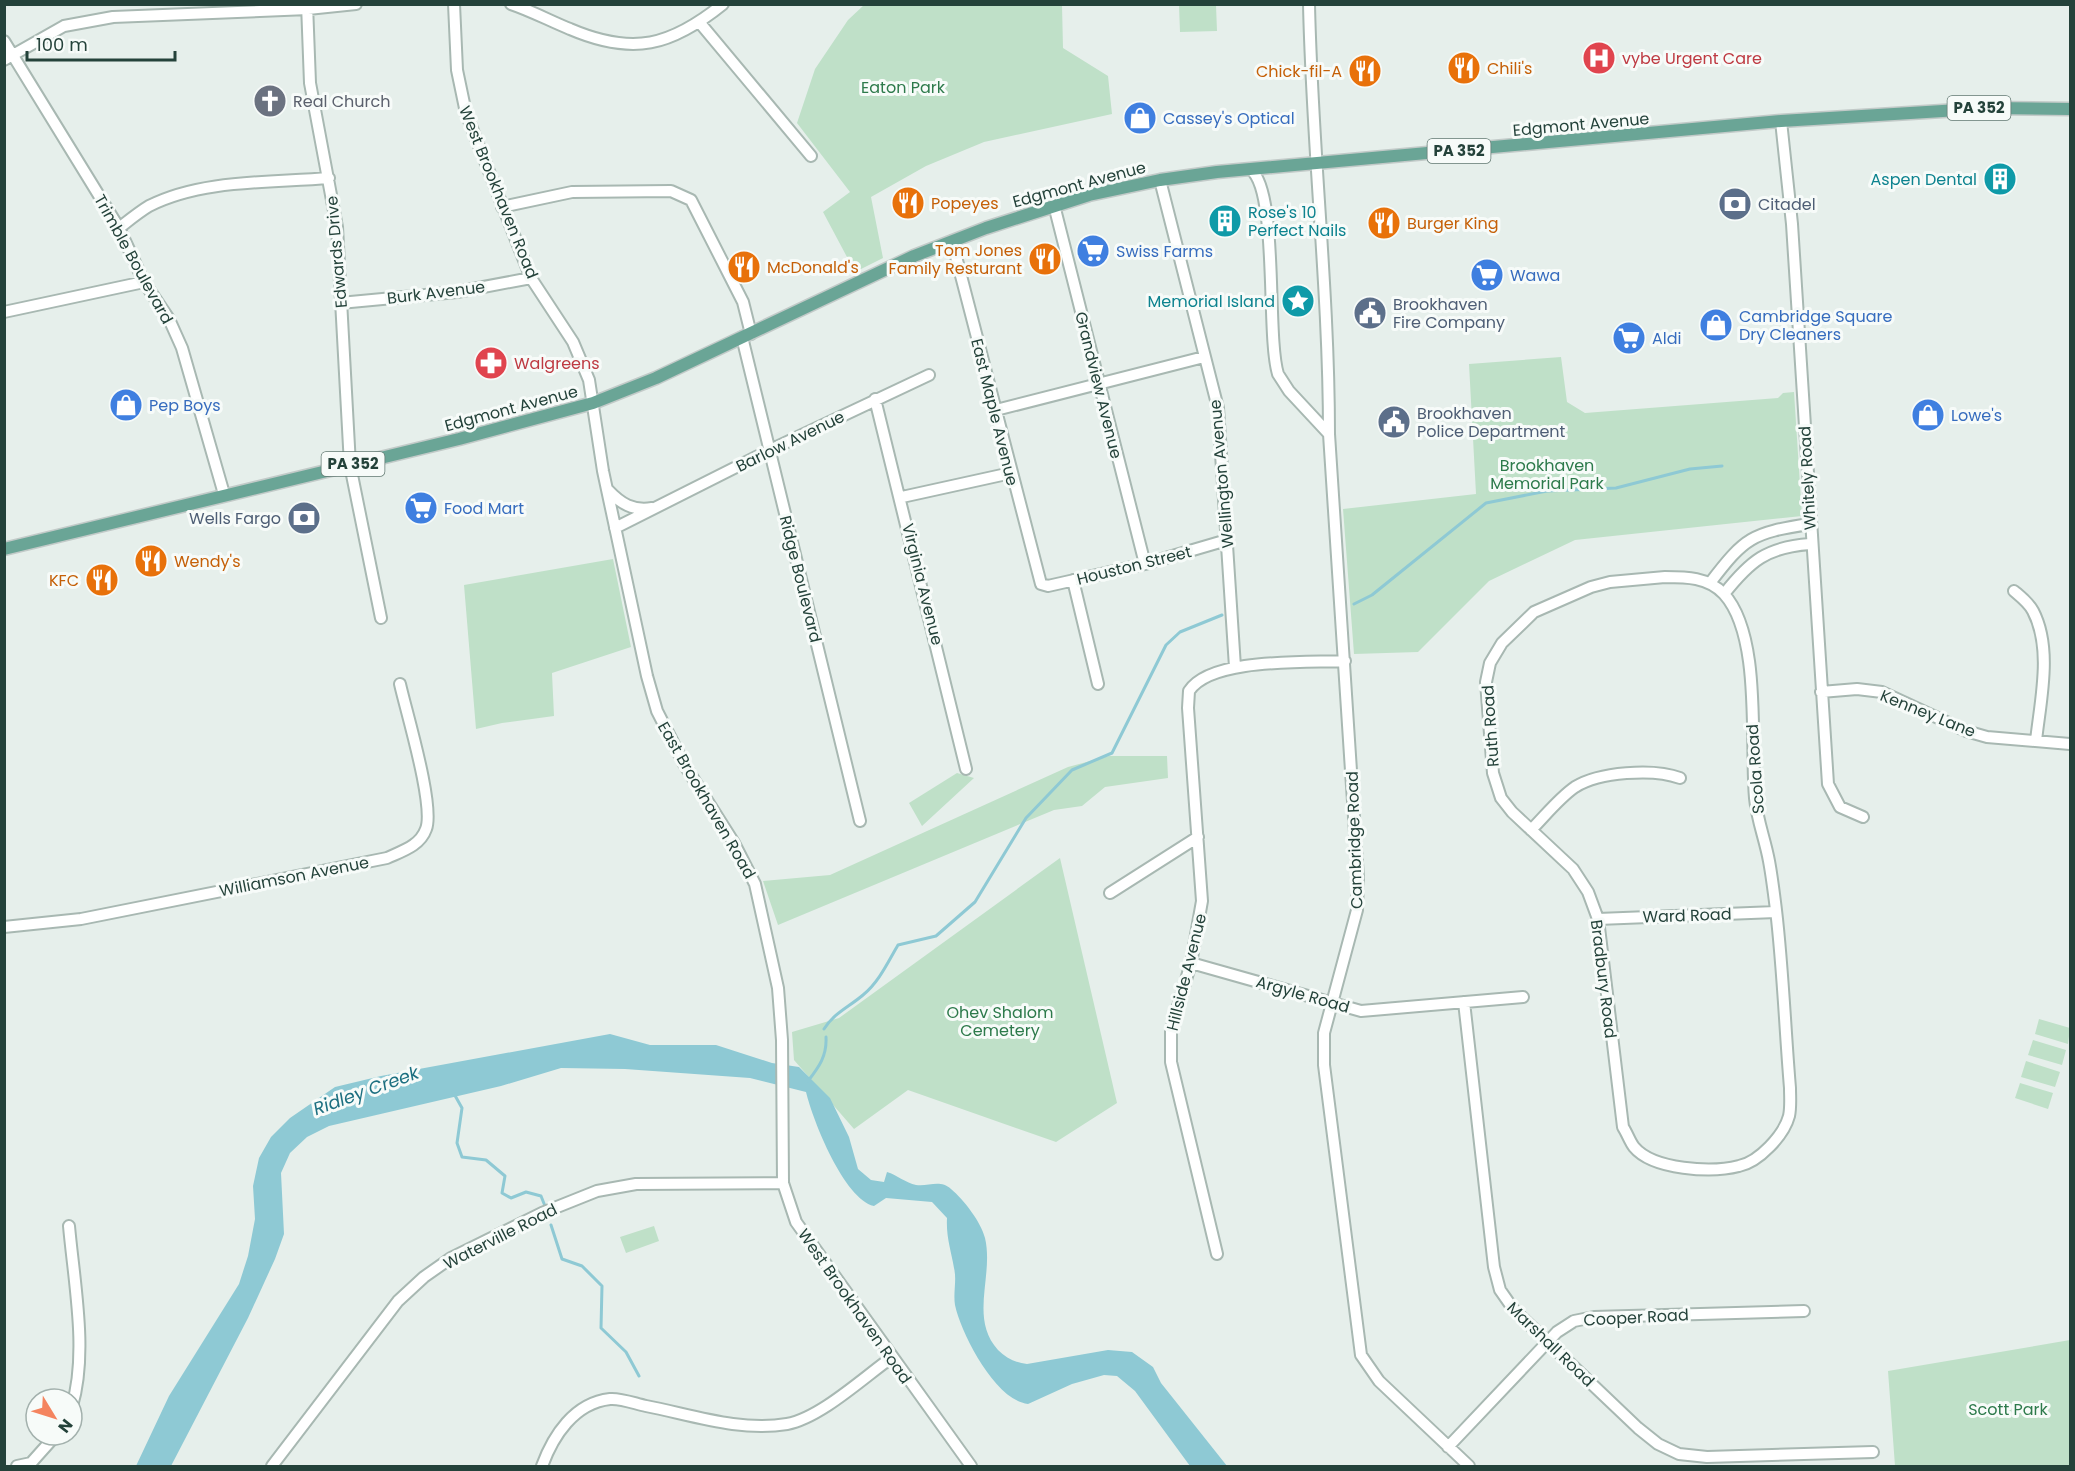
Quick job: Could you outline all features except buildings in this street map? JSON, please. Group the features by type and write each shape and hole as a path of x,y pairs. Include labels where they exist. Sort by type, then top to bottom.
{"main road":[{"name":"Edgmont Avenue","path":"4,549 593,403 656,378 951,241 1054,205 1160,180 1250,169 1781,121 1981,108 2070,110"}],"street":[{"path":"9,58 64,27 113,16 356,4"},
{"name":"West Brookhaven Road","path":"454,4 456,70 466,113 531,278 579,353 589,380 593,403"},
{"path":"511,4 541,14 600,40 632,45 663,42 700,23 723,4"},
{"name":"Cambridge Road","path":"1309,4 1315,163 1329,384 1329,434 1358,878 1357,910 1324,1033 1324,1065 1358,1345 1365,1364 1372,1373 1469,1467"},
{"name":"Edwards Drive","path":"308,7 310,83 337,226 350,465 381,618"},
{"path":"700,23 811,156"},
{"name":"Trimble Boulevard","path":"4,41 9,58 119,228 144,282 169,319 182,348 224,494"},
{"name":"Whitely Road","path":"1781,121 1792,224 1810,544 1830,790 1840,807 1863,817"},
{"path":"1250,169 1261,183 1270,249 1278,374 1288,391 1329,434"},
{"path":"119,228 149,206 184,194 213,188 329,178"},
{"name":"Wellington Avenue","path":"1160,180 1218,408 1235,667"},
{"name":"Ridge Boulevard","path":"502,207 572,192 671,191 691,200 743,302 747,336 770,450 860,821"},
{"name":"Grandview Avenue","path":"1054,205 1145,564"},
{"name":"East Maple Avenue","path":"951,241 1041,584"},
{"name":"Burk Avenue","path":"340,303 457,292 531,278"},
{"path":"4,312 144,282"},
{"path":"996,410 1098,382 1204,357"},
{"name":"Barlow Avenue","path":"615,528 770,450 929,375"},
{"name":"Virginia Avenue","path":"875,399 902,497 966,769"},
{"name":"East Brookhaven Road","path":"593,403 615,528 646,676 657,711 684,764 734,843 755,884 778,988 782,1093"},
{"path":"902,497 1011,474"},
{"path":"607,489 628,506 641,510 652,508"},
{"path":"1710,583 1734,552 1755,536 1809,524"},
{"name":"Houston Street","path":"1041,584 1048,586 1145,564 1227,540"},
{"path":"1724,594 1744,569 1766,554 1784,546 1810,544"},
{"name":"Ruth Road","path":"1531,830 1506,806 1493,773 1486,682 1490,663 1502,643 1534,612 1591,587 1610,582 1691,577 1710,583 1724,594"},
{"path":"1072,580 1098,684"},
{"path":"2014,591 2033,610 2040,634 2043,666 2036,741"},
{"name":"Scola Road","path":"1635,1148 1660,1164 1684,1169 1740,1166 1760,1154 1779,1135 1789,1116 1790,1088 1776,912 1769,859 1759,829 1755,800 1749,651 1740,620 1724,594"},
{"path":"1235,667 1345,661"},
{"name":"Hillside Avenue","path":"1217,1254 1170,1048 1171,1030 1191,963 1202,902 1188,708 1192,687 1203,678 1235,667"},
{"name":"Williamson Avenue","path":"4,927 81,919 387,858 412,848 427,827 426,799 400,684"},
{"name":"Kenney Lane","path":"1821,692 1857,688 1882,692 1966,731 1987,737 2070,744"},
{"path":"1531,830 1568,793 1589,781 1644,772 1666,772 1680,777"},
{"name":"Bradbury Road","path":"1531,830 1573,869 1588,892 1598,919 1623,1127 1635,1148"},
{"path":"1110,893 1197,837"},
{"name":"Ward Road","path":"1598,919 1776,912"},
{"name":"Argyle Road","path":"1191,963 1361,1011 1523,997"},
{"name":"Marshall Road","path":"1464,1002 1496,1280 1505,1300 1638,1428 1658,1444 1679,1454 1816,1461 1873,1452"},
{"name":"West Brookhaven Road","path":"782,1093 783,1183 796,1222 971,1467"},
{"name":"Waterville Road","path":"272,1467 398,1300 424,1276 451,1258 550,1209 597,1191 636,1184 783,1183"},
{"path":"69,1226 79,1360 78,1387"},
{"name":"Cooper Road","path":"1448,1447 1565,1326 1594,1317 1804,1311"},
{"path":"542,1467 549,1445 565,1423 584,1408 610,1399 753,1428 789,1424 817,1411 891,1358"},
{"path":"17,1467 31,1463 45,1447"}],"green space":[{"name":"Eaton Park","path":"864,5 1062,5 1063,48 1108,76 1112,114 984,142 926,166 871,197 883,258 855,272 823,212 850,192 797,123 815,69 848,20"},
{"path":"1179,5 1216,5 1217,31 1180,32"},
{"name":"Brookhaven Memorial Park","path":"1561,357 1567,402 1585,413 1778,398 1783,393 1794,392 1802,516 1575,540 1489,581 1418,652 1354,654 1343,509 1476,494 1469,364"},
{"path":"613,559 631,647 552,673 554,716 476,729 464,585"},
{"path":"1109,756 1167,756 1168,778 1105,787 1082,806 1054,810 778,925 763,881 830,875 1068,767"},
{"path":"957,773 974,778 922,826 909,803"},
{"name":"Ohev Shalom Cemetery","path":"1060,858 1117,1103 1056,1142 908,1090 854,1129 794,1060 792,1032 839,1018"},
{"path":"2039,1019 2070,1028 2068,1044 2035,1034"},
{"path":"2033,1040 2066,1050 2062,1065 2028,1055"},
{"path":"2026,1061 2060,1072 2055,1087 2021,1077"},
{"path":"2020,1083 2053,1093 2048,1109 2015,1098"},
{"path":"654,1226 659,1241 626,1253 620,1237"},
{"name":"Scott Park","path":"2070,1340 2070,1466 1895,1466 1888,1371"}],"water":[{"name":"Ridley Creek","path":"610,1034 650,1045 716,1045 772,1063 799,1067 830,1098 849,1137 858,1169 871,1180 884,1182 887,1172 916,1185 943,1184 956,1194 971,1212 985,1238 987,1267 984,1296 985,1324 989,1338 998,1350 1011,1360 1027,1364 1108,1350 1132,1352 1153,1367 1161,1383 1227,1466 1190,1466 1135,1391 1117,1376 1104,1375 1072,1384 1028,1404 1016,1400 1004,1391 992,1379 972,1348 955,1305 955,1273 947,1218 932,1202 886,1198 874,1206 863,1200 852,1189 831,1157 815,1121 806,1092 750,1078 625,1069 561,1068 501,1086 329,1126 307,1137 290,1153 281,1173 284,1234 248,1318 171,1466 136,1466 169,1396 239,1284 248,1256 255,1219 253,1186 259,1158 271,1137 290,1118 335,1087 381,1076"}],"waterway":[{"path":"1354,604 1372,595 1486,503 1547,491 1616,488 1690,469 1722,466"},
{"path":"824,1029 837,1014 874,984 898,945 936,936 975,902 1026,818 1072,770 1112,753 1166,645 1180,632 1222,615"},
{"path":"808,1081 822,1061 826,1037"},
{"path":"453,1092 462,1108 457,1143 462,1157 486,1160 505,1176 502,1193 511,1198 526,1192 541,1196 545,1206"},
{"path":"551,1225 562,1259 582,1266 602,1286 601,1328 626,1352 639,1376"}],"place":[{"name":"vybe Urgent Care","path":"1599,58"},
{"name":"Chili's","path":"1464,68"},
{"name":"Chick-fil-A","path":"1365,71"},
{"name":"Real Church","path":"270,101"},
{"name":"Cassey's Optical","path":"1140,118"},
{"name":"Aspen Dental","path":"2000,179"},
{"name":"Popeyes","path":"908,203"},
{"name":"Citadel","path":"1735,204"},
{"name":"Rose's 10 Perfect Nails","path":"1225,221"},
{"name":"Burger King","path":"1384,223"},
{"name":"Swiss Farms","path":"1093,251"},
{"name":"Tom Jones Family Resturant","path":"1045,259"},
{"name":"McDonald's","path":"744,267"},
{"name":"Wawa","path":"1487,275"},
{"name":"Memorial Island","path":"1298,301"},
{"name":"Brookhaven Fire Company","path":"1370,313"},
{"name":"Cambridge Square Dry Cleaners","path":"1716,325"},
{"name":"Aldi","path":"1629,338"},
{"name":"Walgreens","path":"491,363"},
{"name":"Pep Boys","path":"126,405"},
{"name":"Lowe's","path":"1928,415"},
{"name":"Brookhaven Police Department","path":"1394,422"},
{"name":"Food Mart","path":"421,508"},
{"name":"Wells Fargo","path":"304,518"},
{"name":"Wendy's","path":"151,561"},
{"name":"KFC","path":"102,580"}]}
